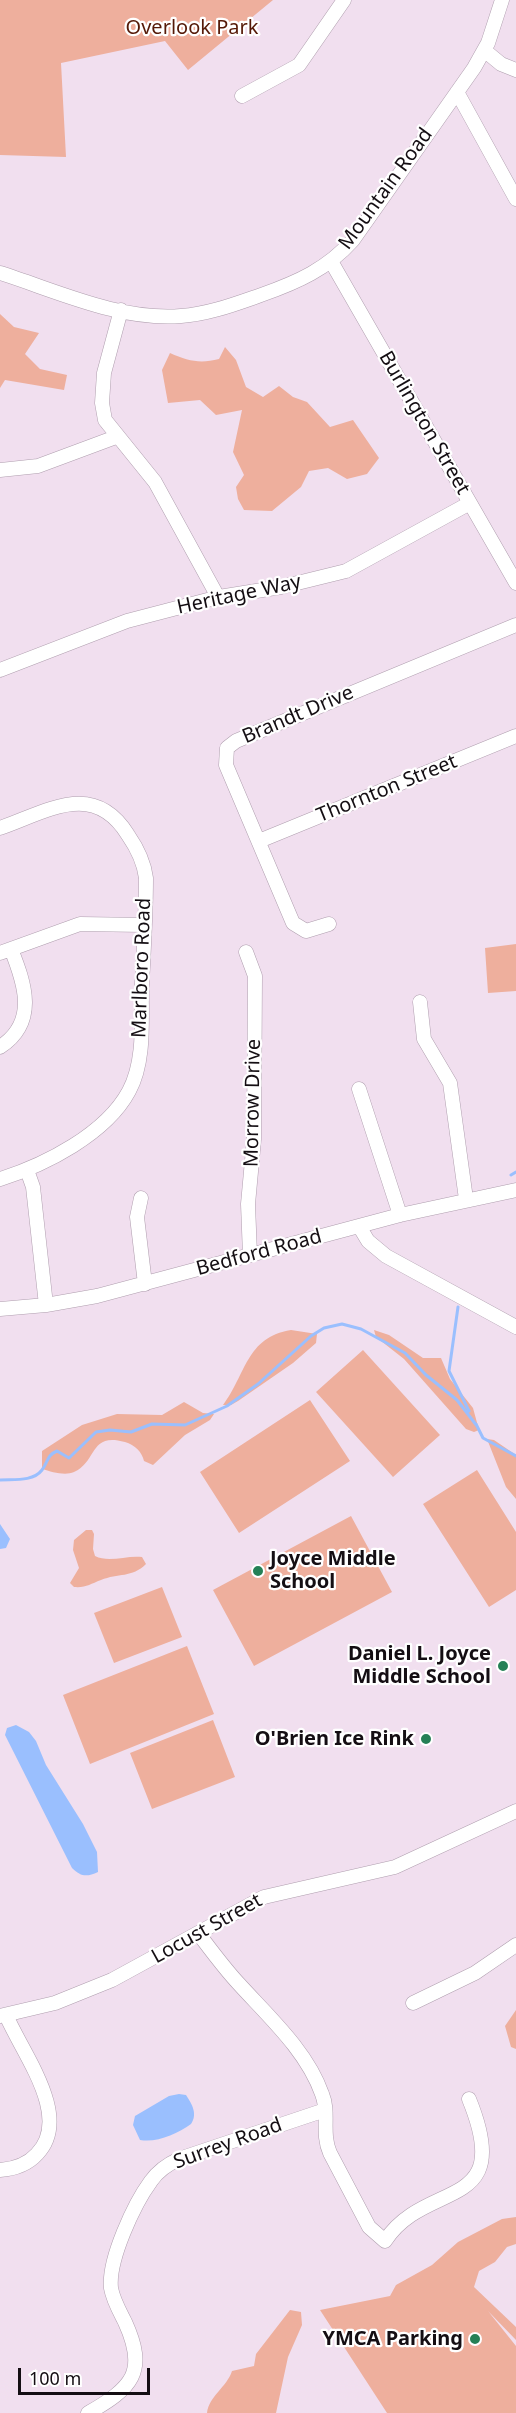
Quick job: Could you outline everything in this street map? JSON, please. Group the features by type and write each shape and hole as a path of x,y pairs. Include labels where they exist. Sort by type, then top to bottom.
{"street":[{"path":"242,96 299,65 344,0"},
{"name":"Mountain Road","path":"0,273 146,316 172,316 216,310 301,280 332,262 353,240 484,51 502,0"},
{"path":"484,51 501,64 516,70"},
{"path":"457,92 516,199"},
{"name":"Burlington Street","path":"332,262 516,583"},
{"path":"121,310 102,391 105,420 116,437 154,482 218,597"},
{"path":"0,470 38,466 116,437"},
{"name":"Heritage Way","path":"0,670 127,621 218,597 281,587 346,571 470,503"},
{"name":"Brandt Drive","path":"329,924 308,931 294,925 225,762 226,750 232,743 516,625"},
{"name":"Thornton Street","path":"259,841 516,736"},
{"name":"Marlboro Road","path":"0,828 69,803 89,803 109,812 123,827 143,864 146,878 138,1056 129,1091 112,1113 79,1141 27,1170 0,1179"},
{"path":"0,1047 15,1034 26,1009 24,986 5,951 80,924 144,926"},
{"name":"Morrow Drive","path":"246,952 255,976 254,1138 248,1204 250,1255"},
{"path":"420,1002 424,1040 450,1083 466,1199"},
{"path":"359,1089 400,1215"},
{"path":"27,1170 33,1187 46,1305"},
{"name":"Bedford Road","path":"0,1309 46,1305 146,1284 400,1215 516,1190"},
{"path":"141,1198 137,1217 146,1284"},
{"path":"359,1226 366,1238 386,1256 516,1327"},
{"name":"Locust Street","path":"3,2016 56,2003 102,1984 155,1958 239,1908 264,1897 395,1867 516,1811"},
{"path":"198,1933 234,1979 290,2040 322,2091 325,2110 324,2135 330,2153 369,2227 385,2241 403,2222 459,2191 478,2173 484,2159 484,2147 478,2119 469,2099"},
{"path":"413,2003 475,1972 516,1945"},
{"path":"0,2170 15,2168 34,2157 46,2140 51,2124 46,2099 3,2016"},
{"name":"Surrey Road","path":"88,2413 122,2392 134,2372 134,2344 115,2302 111,2280 123,2236 151,2181 162,2169 179,2159 325,2110"}],"green space":[{"name":"Overlook Park","path":"0,0 273,0 188,70 165,41 61,63 66,157 0,155"},
{"path":"0,314 14,327 39,333 25,354 40,369 67,375 64,390 5,380 0,388"},
{"path":"225,347 236,360 246,387 263,397 279,386 293,397 307,402 330,427 353,420 379,458 367,474 347,479 328,468 309,471 301,487 272,511 244,510 238,499 236,487 244,475 233,452 242,410 216,415 200,400 168,403 162,370 170,353 188,360 206,361 219,359"},
{"path":"516,944 516,991 488,993 485,948"},
{"path":"291,1330 317,1334 316,1343 293,1363 238,1401 231,1405 223,1405 256,1349 276,1334"},
{"path":"374,1330 389,1335 423,1358 441,1358 450,1379 473,1408 479,1430 474,1432 466,1429 404,1359 376,1337"},
{"path":"363,1350 440,1435 393,1477 316,1392"},
{"path":"310,1400 350,1461 239,1533 200,1472"},
{"path":"184,1402 203,1413 214,1414 210,1420 185,1435 153,1465 144,1461 140,1452 132,1445 113,1440 99,1444 82,1467 74,1472 63,1474 42,1469 42,1451 82,1425 117,1414 162,1415"},
{"path":"487,1439 494,1440 516,1455 516,1499 506,1487"},
{"path":"477,1470 516,1532 516,1590 489,1607 423,1504"},
{"path":"351,1516 392,1592 254,1666 213,1590"},
{"path":"86,1530 92,1530 94,1534 95,1556 106,1559 142,1557 146,1564 130,1573 74,1587 70,1583 79,1568 73,1550 74,1540"},
{"path":"162,1587 182,1637 114,1663 94,1613"},
{"path":"187,1646 214,1714 90,1764 63,1695"},
{"path":"213,1720 235,1777 152,1809 130,1753"},
{"path":"516,2010 516,2049 511,2047 505,2026"},
{"path":"516,2217 516,2244 507,2247 495,2262 479,2271 474,2287 516,2327 516,2340 488,2311 516,2346 516,2413 387,2413 320,2310 390,2296 396,2285 432,2265 458,2242 502,2219"},
{"path":"290,2310 301,2312 302,2325 288,2357 276,2413 207,2413 208,2407 232,2371 254,2366 256,2354"}],"water":[{"path":"0,1524 10,1539 6,1548 0,1549"},
{"path":"16,1725 29,1732 36,1741 46,1765 83,1824 97,1852 98,1872 84,1875 72,1868 5,1735 7,1728"},
{"path":"186,2095 192,2105 194,2117 191,2124 167,2137 140,2140 133,2125 135,2116 169,2096"}],"waterway":[{"path":"511,1175 516,1172"},
{"path":"458,1307 449,1371 469,1411"},
{"path":"0,1480 22,1479 38,1474 54,1453 57,1451 69,1458 96,1432 110,1430 131,1432 152,1424 185,1425 227,1406 258,1384 311,1336 324,1328 342,1324 361,1329 405,1353 426,1375 457,1400 477,1426"},
{"path":"476,1424 483,1438 516,1456"}],"place":[{"name":"Joyce Middle School","path":"258,1571"},
{"name":"Daniel L. Joyce Middle School","path":"503,1666"},
{"name":"O'Brien Ice Rink","path":"426,1739"},
{"name":"YMCA Parking","path":"475,2339"}]}
